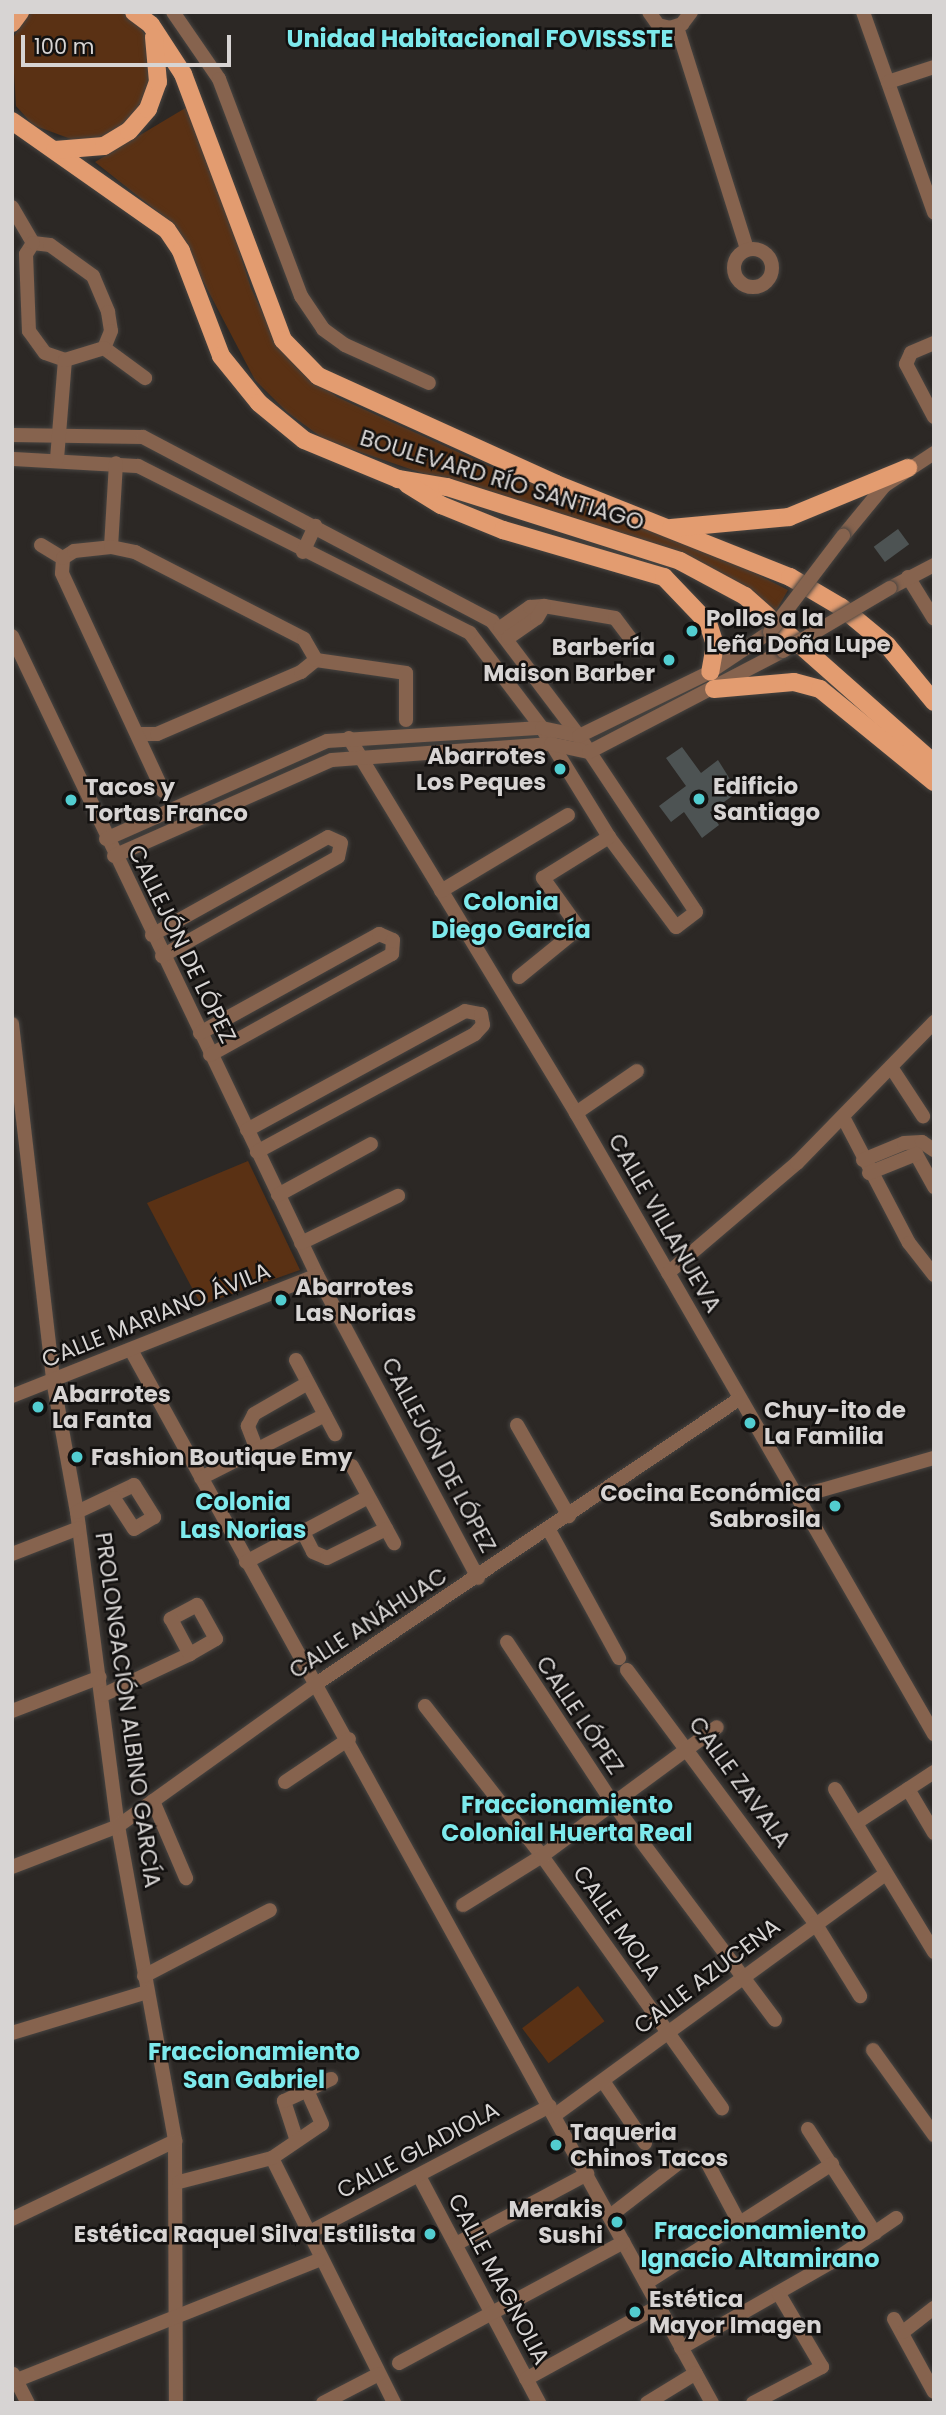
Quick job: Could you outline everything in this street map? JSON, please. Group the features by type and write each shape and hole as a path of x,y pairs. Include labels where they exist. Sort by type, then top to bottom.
{"main road":[{"path":"12,23 20,12"},
{"name":"BOULEVARD RÍO SANTIAGO","path":"134,12 151,25 203,116 283,340 318,376 665,528 790,577 841,607 887,645 934,702"},
{"path":"55,150 104,146 129,131 148,109 158,82 159,53 151,25"},
{"name":"BOULEVARD RÍO SANTIAGO","path":"14,119 167,230 181,251 221,356 259,403 304,440 398,479 447,487 680,561 745,596 934,763"},
{"path":"665,528 789,517 908,468"},
{"path":"398,479 441,506 503,530 664,577 708,623 715,645 712,681 794,682 820,689 934,782"}],"street":[{"path":"173,12 219,79 259,177 281,257 315,318 345,345 429,383"},
{"path":"649,12 658,25 677,27"},
{"path":"677,27 691,12"},
{"path":"863,12 887,82 929,185 934,213"},
{"path":"677,27 747,248"},
{"path":"887,82 934,67"},
{"path":"12,206 33,243"},
{"path":"33,243 50,245 93,276 108,312 111,331 104,348"},
{"path":"33,243 26,254 29,331 45,353 65,360 104,348"},
{"path":"934,343 911,353 905,364 934,418"},
{"path":"104,348 145,378"},
{"path":"57,459 65,360"},
{"path":"12,435 142,438 314,526 504,633 579,736 696,912 676,927 609,837 542,728 470,633 303,552 138,466 57,459 12,459"},
{"path":"114,856 332,760 359,755 551,744 589,752 712,681 770,632 884,486 934,453"},
{"path":"111,547 116,463"},
{"path":"303,552 314,526"},
{"path":"41,545 63,558"},
{"path":"63,558 74,551 111,547 135,552 304,639 316,660"},
{"path":"63,558 62,573 163,791"},
{"path":"106,839 327,741 542,728 579,736 783,651 908,577 934,565"},
{"path":"908,577 934,619"},
{"path":"504,633 537,618 544,606 615,618 638,649"},
{"name":"CALLEJÓN DE LÓPEZ","path":"12,636 114,856 317,1275 478,1578"},
{"path":"138,734 157,734 301,672 316,660 405,673 406,720"},
{"name":"CALLE VILLANUEVA","path":"349,738 576,1113 934,1734"},
{"path":"441,891 568,815"},
{"path":"152,935 328,837 341,843 338,857 257,905 162,956"},
{"path":"519,977 579,928 543,878 609,837"},
{"path":"246,885 257,905"},
{"path":"200,1033 379,934 393,940 393,954 210,1055"},
{"path":"305,975 316,996"},
{"path":"247,1130 465,1011 481,1014 483,1025 475,1034 257,1152"},
{"path":"668,1273 731,1224 843,1117 934,1022"},
{"name":"PROLONGACIÓN ALBINO GARCÍA","path":"12,1024 53,1380 78,1512 118,1826 175,2141 179,2182 176,2403"},
{"path":"378,1059 390,1080"},
{"path":"891,1067 923,1116"},
{"path":"576,1113 637,1071"},
{"path":"843,1117 866,1166 934,1275"},
{"path":"866,1166 904,1143 924,1148 934,1187"},
{"path":"278,1195 371,1144"},
{"path":"301,1242 398,1195"},
{"name":"CALLE MARIANO ÁVILA","path":"12,1396 317,1275"},
{"path":"131,1349 246,1562 349,1739 712,2403"},
{"path":"296,1360 335,1434"},
{"path":"257,1450 248,1426 254,1414 308,1383"},
{"name":"CALLE ANÁHUAC","path":"12,1867 118,1826 316,1684 478,1578 739,1399"},
{"path":"201,1478 325,1415"},
{"path":"517,1425 569,1516"},
{"path":"797,1497 934,1458"},
{"path":"352,1466 394,1543"},
{"path":"78,1512 114,1497"},
{"path":"246,1562 368,1497"},
{"path":"12,1554 79,1528"},
{"path":"303,1532 313,1552 327,1558 386,1528"},
{"name":"CALLE ZAVALA","path":"549,1530 623,1664 815,1923 860,1996"},
{"name":"CALLE LÓPEZ","path":"506,1642 611,1802 742,1980 775,2020"},
{"path":"103,1695 190,1654"},
{"path":"12,1711 100,1677"},
{"name":"CALLE MOLA","path":"425,1706 541,1856 722,2108"},
{"path":"463,1905 541,1856 611,1802 717,1727"},
{"path":"285,1782 349,1739"},
{"path":"856,1823 934,1772"},
{"path":"835,1789 934,1952"},
{"path":"908,1789 934,1833"},
{"path":"152,1801 186,1878"},
{"name":"CALLE AZUCENA","path":"552,2111 603,2081 815,1923 887,1874"},
{"path":"144,1976 271,1910"},
{"path":"12,2033 147,1992"},
{"path":"873,2050 934,2135"},
{"path":"296,2138 284,2101 331,2079"},
{"path":"603,2081 645,2143"},
{"path":"179,2182 272,2158 296,2138 322,2124 308,2092"},
{"name":"CALLE GLADIOLA","path":"308,2234 552,2111"},
{"path":"808,2129 875,2233"},
{"path":"12,2219 175,2141"},
{"path":"610,2216 686,2157"},
{"path":"272,2158 319,2260 394,2403"},
{"path":"708,2164 741,2226"},
{"path":"646,2283 741,2226 832,2164"},
{"path":"456,2244 587,2174"},
{"name":"CALLE MAGNOLIA","path":"419,2176 539,2403"},
{"path":"681,2348 779,2294 896,2218"},
{"path":"399,2363 624,2242"},
{"path":"28,2403 14,2378 319,2260"},
{"path":"753,2403 822,2367 779,2294"},
{"path":"526,2379 659,2306"},
{"path":"902,2332 934,2308"},
{"path":"894,2319 934,2392"},
{"path":"647,2403 696,2373"},
{"path":"323,2403 379,2374"}],"shaded area":[{"path":"31,12 127,12 133,17 146,36 152,84 142,107 125,126 104,138 79,142 33,125 16,106 12,39"},
{"path":"192,104 251,288 280,350 337,397 491,467 723,557 788,590 776,611 716,573 325,440 287,412 255,380 173,224 95,162"},
{"path":"248,1161 300,1270 201,1305 147,1203"},
{"path":"578,1986 604,2021 549,2063 522,2028"}],"building":[{"path":"898,529 909,544 885,562 874,547"},
{"name":"Edificio Santiago","path":"682,747 701,773 718,760 738,792 710,812 719,825 702,838 684,812 671,822 659,806 686,786 666,758"}],"place":[{"name":"Pollos a la Leña Doña Lupe","path":"692,631"},
{"name":"Barbería Maison Barber","path":"669,660"},
{"name":"Abarrotes Los Peques","path":"560,769"},
{"name":"Edificio Santiago","path":"699,799"},
{"name":"Tacos y Tortas Franco","path":"71,800"},
{"name":"Abarrotes Las Norias","path":"281,1300"},
{"name":"Abarrotes La Fanta","path":"38,1407"},
{"name":"Chuy-ito de La Familia","path":"750,1423"},
{"name":"Fashion Boutique Emy","path":"77,1457"},
{"name":"Cocina Económica Sabrosila","path":"835,1506"},
{"name":"Taqueria Chinos Tacos","path":"556,2145"},
{"name":"Merakis Sushi","path":"617,2222"},
{"name":"Estética Raquel Silva Estilista","path":"430,2234"},
{"name":"Estética Mayor Imagen","path":"635,2312"}],"district":[{"name":"Unidad Habitacional FOVISSSTE","path":"480,39"},
{"name":"Colonia Diego García","path":"511,916"},
{"name":"Colonia Las Norias","path":"243,1516"},
{"name":"Fraccionamiento Colonial Huerta Real","path":"567,1819"},
{"name":"Fraccionamiento San Gabriel","path":"254,2066"},
{"name":"Fraccionamiento Ignacio Altamirano","path":"760,2245"}]}
